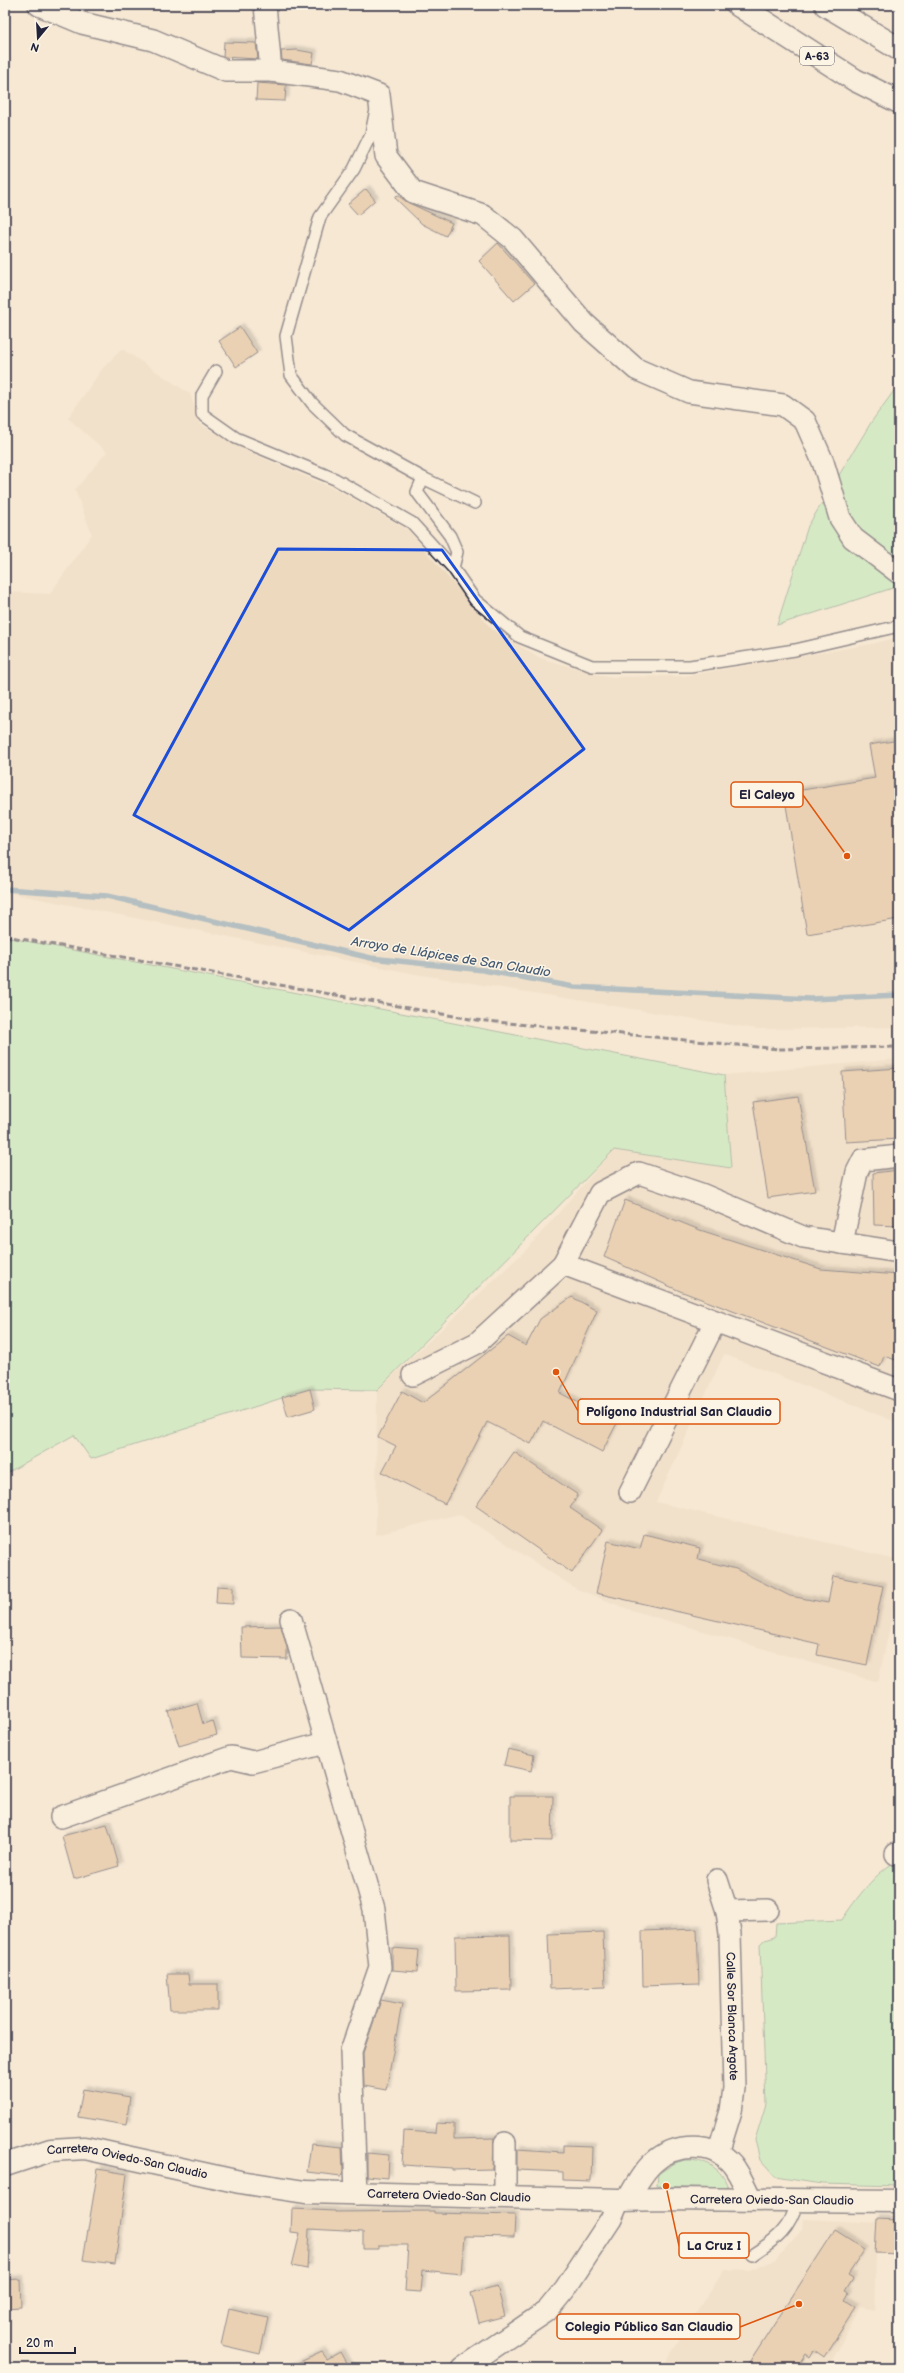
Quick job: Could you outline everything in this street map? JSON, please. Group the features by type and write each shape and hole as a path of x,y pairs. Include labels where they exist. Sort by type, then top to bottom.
{"main road":[{"name":"A-63","path":"738,5 856,80 899,102"},
{"path":"826,5 899,49"},
{"name":"Carretera Oviedo-San Claudio","path":"5,2165 51,2150 86,2148 240,2182 305,2192 624,2200 751,2199 899,2201"}],"street":[{"path":"39,5 82,23 153,40 226,71 270,71 340,80 378,95 386,156 413,192 483,215 513,239 584,323 636,369 689,392 783,405 804,421 823,462 840,518 853,538 899,573"},
{"path":"265,5 270,71"},
{"path":"842,1243 857,1172 863,1160 899,1156"},
{"path":"413,1375 477,1343 563,1264 600,1193 639,1174 701,1194 803,1237 899,1252"},
{"path":"563,1264 899,1390"},
{"path":"630,1492 715,1322"},
{"path":"291,1619 325,1743 374,1909 380,1967 351,2051 356,2194"},
{"path":"60,1817 231,1757 253,1762 325,1743"},
{"name":"Calle Sor Blanca Argote","path":"717,1880 727,1911 734,2088 731,2111 718,2153"},
{"path":"727,1911 768,1910"},
{"path":"505,2143 505,2197"},
{"path":"463,2368 548,2311 565,2289 624,2200 653,2162 668,2152 687,2146 718,2153 731,2162 739,2174 751,2199"}],"lane":[{"path":"378,95 371,134 354,169 320,218 286,336 291,375 312,403 345,435 423,478 475,503"},
{"path":"216,371 202,395 202,414 236,438 335,479 412,523 453,568 475,600 520,637 592,666 690,666 795,650 899,626"},
{"path":"423,478 417,492 450,536 457,552 453,568"},
{"path":"752,2255 781,2234 793,2219 798,2200"}],"highlighted area":[{"path":"278,549 442,550 584,749 349,930 134,815"}],"shaded area":[{"path":"122,349 190,394 200,424 242,449 339,491 408,530 492,629 540,658 607,677 685,676 872,644 899,637 899,1027 757,1029 416,974 5,892 5,592 50,594 92,534 75,490 107,452 68,418 103,368"},
{"path":"899,1059 899,1423 724,1354 656,1502 899,1560 899,1584 878,1682 628,1609 577,1589 459,1514 376,1535 377,1390 526,1250 614,1150 731,1168 724,1075"},
{"path":"803,2219 877,2223 874,2310 861,2307 828,2368 662,2368 724,2270 750,2271 775,2260 802,2230"}],"green space":[{"path":"899,384 899,586 777,625 808,526 872,421"},
{"path":"5,937 724,1075 731,1168 614,1150 377,1390 310,1389 91,1459 74,1435 5,1474"},
{"path":"899,1860 899,2186 822,2184 775,2177 760,2160 755,2140 766,2104 760,1944 764,1940 775,1937 776,1923 842,1920 867,1886 883,1871"},
{"path":"685,2160 699,2161 712,2166 722,2175 728,2188 657,2186 658,2174 675,2163"}],"building":[{"path":"224,42 256,43 258,59 223,57"},
{"path":"297,50 314,53 312,64 282,60 281,51"},
{"path":"257,83 286,85 285,101 256,100"},
{"path":"366,189 375,200 358,215 348,204"},
{"path":"397,195 409,203 452,223 446,236 422,224 395,198"},
{"path":"498,243 534,284 514,301 479,261"},
{"path":"240,327 257,353 236,367 219,341"},
{"path":"899,740 899,919 807,934 784,793 875,778 869,745"},
{"path":"899,1068 899,1139 846,1142 842,1072"},
{"path":"798,1096 815,1191 768,1198 753,1102"},
{"path":"899,1170 899,1226 874,1225 873,1173"},
{"path":"625,1200 700,1230 821,1269 899,1275 899,1361 884,1356 880,1367 680,1291 604,1257"},
{"path":"572,1297 597,1311 560,1393 617,1423 602,1452 543,1421 531,1444 487,1422 445,1504 382,1472 396,1446 378,1437 402,1391 423,1403 508,1336 526,1346 540,1319"},
{"path":"310,1389 315,1409 288,1417 282,1397"},
{"path":"514,1452 578,1495 570,1508 602,1530 572,1573 476,1506"},
{"path":"644,1534 700,1548 698,1559 736,1569 790,1596 828,1603 833,1576 883,1586 867,1665 817,1655 819,1644 596,1593 608,1541 640,1549"},
{"path":"217,1586 233,1587 233,1604 216,1603"},
{"path":"281,1626 287,1648 287,1659 242,1658 241,1627"},
{"path":"197,1703 203,1724 213,1721 217,1735 179,1746 168,1711"},
{"path":"508,1749 534,1755 531,1771 504,1765"},
{"path":"510,1796 553,1796 552,1841 510,1840"},
{"path":"107,1824 119,1866 74,1879 62,1836"},
{"path":"697,1929 699,1984 643,1986 642,1931"},
{"path":"603,1932 605,1987 550,1989 548,1934"},
{"path":"510,1935 511,1990 456,1991 455,1936"},
{"path":"392,1948 419,1950 417,1972 392,1970"},
{"path":"167,1974 188,1974 189,1984 218,1984 218,2010 170,2010"},
{"path":"381,2000 402,2004 386,2090 364,2086 363,2053"},
{"path":"83,2089 130,2097 126,2125 78,2117"},
{"path":"436,2123 454,2124 454,2139 494,2138 493,2169 452,2170 452,2168 402,2165 404,2131 435,2133"},
{"path":"311,2144 342,2147 343,2174 341,2176 307,2172"},
{"path":"563,2145 592,2146 591,2181 563,2180 563,2172 517,2170 517,2149 563,2152"},
{"path":"367,2153 389,2155 388,2178 367,2176"},
{"path":"98,2169 127,2174 115,2264 83,2260"},
{"path":"292,2209 335,2212 434,2211 434,2213 515,2215 514,2237 464,2236 461,2274 423,2270 421,2292 405,2291 408,2245 379,2245 379,2249 363,2249 363,2232 309,2229 307,2269 292,2266 300,2233 291,2232"},
{"path":"877,2219 899,2220 899,2254 875,2253"},
{"path":"835,2230 865,2249 848,2275 853,2278 845,2291 849,2293 845,2300 856,2307 824,2357 814,2350 810,2357 806,2354 797,2368 746,2368"},
{"path":"20,2279 21,2307 5,2308 5,2280"},
{"path":"497,2286 505,2316 479,2323 471,2293"},
{"path":"229,2309 268,2318 260,2354 221,2345"},
{"path":"322,2352 327,2359 340,2352 349,2368 287,2368"}],"waterway":[{"name":"Arroyo de Llápices de San Claudio","path":"5,889 107,896 371,958 483,970 574,987 811,999 899,995"}],"railway":[{"path":"5,936 476,1020 779,1049 899,1047"}],"place":[{"name":"El Caleyo","path":"847,856"},
{"name":"Polígono Industrial San Claudio","path":"556,1372"},
{"name":"La Cruz I","path":"666,2186"},
{"name":"Colegio Público San Claudio","path":"799,2304"}]}
